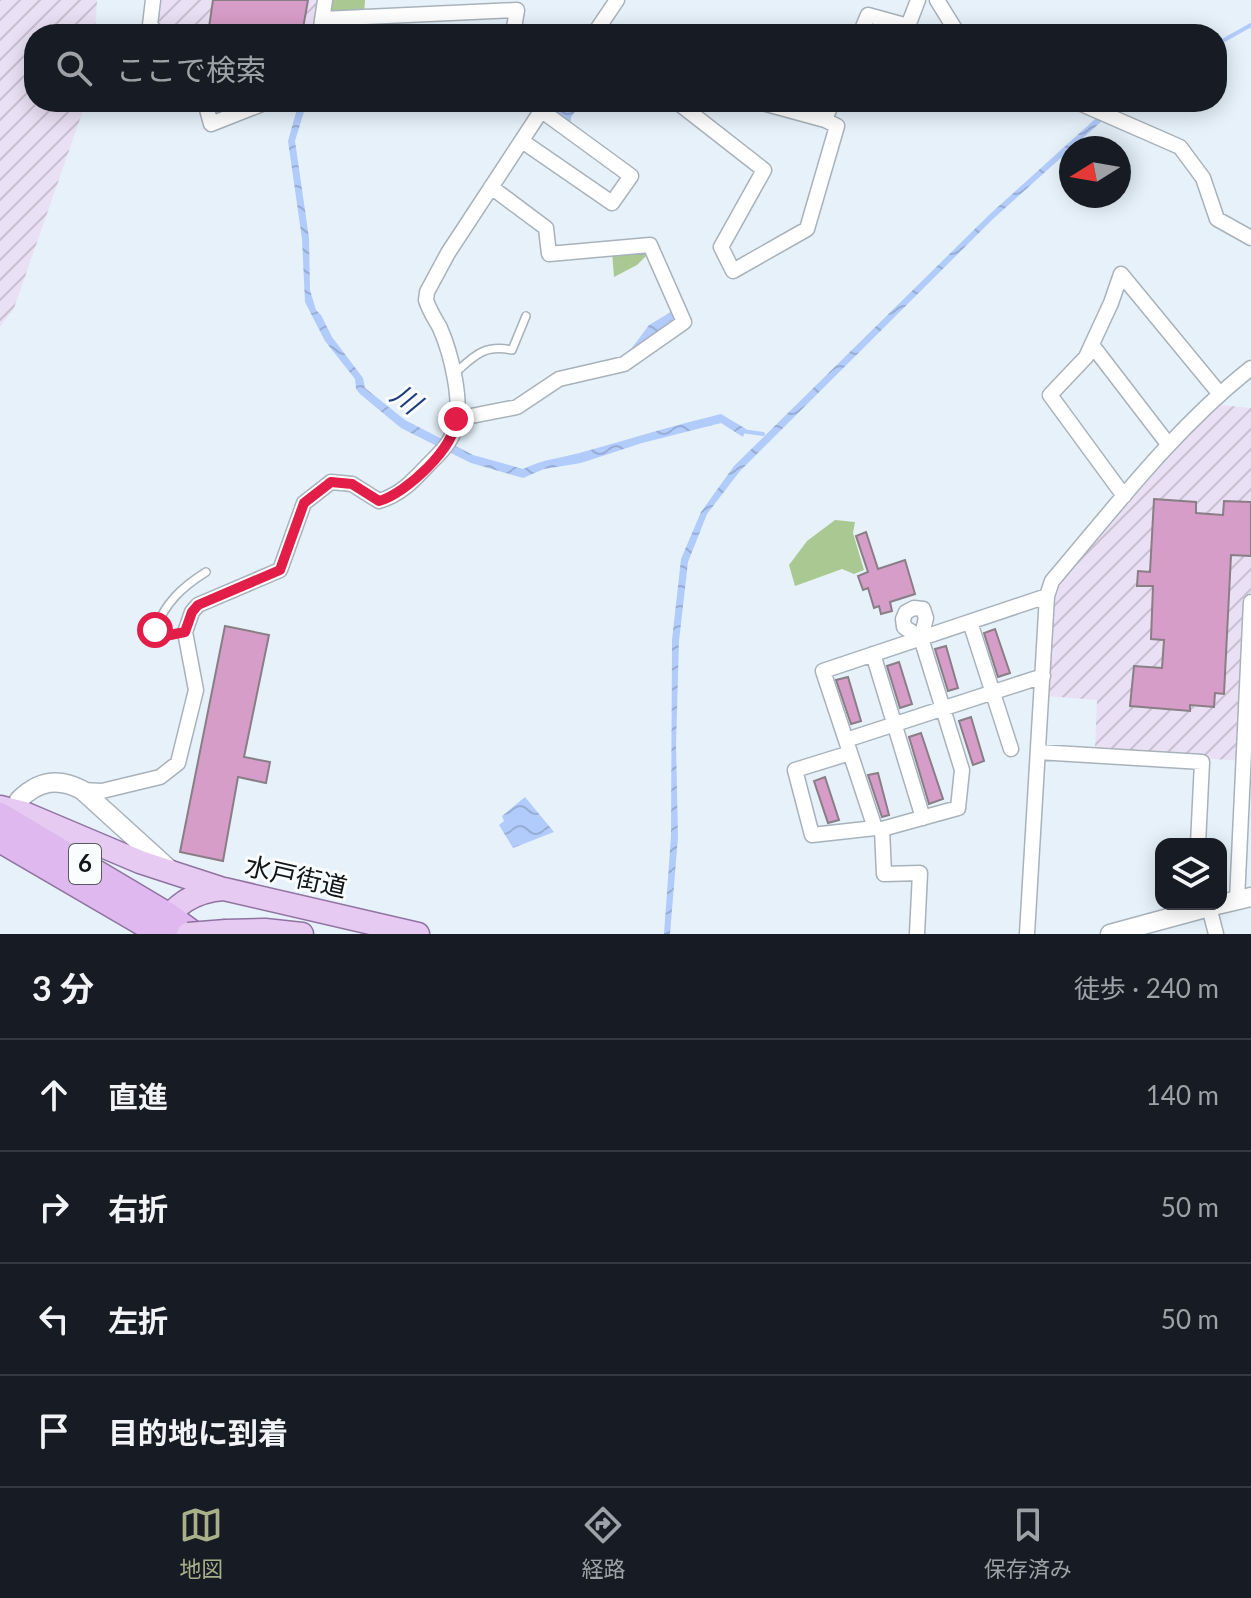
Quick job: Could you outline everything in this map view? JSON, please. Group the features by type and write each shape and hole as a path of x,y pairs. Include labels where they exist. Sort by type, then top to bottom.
{"highway":[{"name":"6","path":"6,808 162,927"},
{"name":"6","path":"0,840 162,927 191,934"}],"main road":[{"path":"6,808 119,854 224,889"},
{"name":"水戸街道","path":"162,927 198,893 224,889 418,934"},
{"path":"191,934 265,930 302,934"}],"street":[{"path":"150,24 153,0"},
{"path":"321,24 325,0"},
{"path":"601,24 617,0"},
{"path":"909,24 918,0"},
{"path":"937,0 952,24"},
{"path":"346,24 517,10 515,24"},
{"path":"864,24 868,15 901,24"},
{"path":"208,112 211,124 242,112"},
{"path":"82,790 102,791 160,777 178,763 196,690 185,632 192,612 198,605 280,570 304,503 331,482 352,484 379,501 392,497 440,453 454,433 457,396 453,375 448,349 426,300 427,292 448,253 540,112"},
{"path":"522,141 612,203 631,176 555,112"},
{"path":"690,112 764,170 721,247 733,271 807,229 837,126 796,112"},
{"path":"825,120 828,112"},
{"path":"1100,112 1180,147 1203,178 1217,219 1251,238"},
{"path":"456,419 517,407 559,379 624,364 684,322 650,245 549,254 546,228 491,187"},
{"path":"1124,496 1050,395 1086,357 1121,274 1219,393"},
{"path":"1092,345 1168,444"},
{"path":"1027,934 1047,596 1052,581 1168,444 1219,393 1251,368"},
{"path":"917,934 920,873 884,874 878,829 823,671 1047,596"},
{"path":"1225,838 1251,602"},
{"path":"970,622 1011,749"},
{"path":"921,638 943,709 962,770 958,808 878,829 812,835 795,770 895,724 943,709 1043,676"},
{"path":"873,654 923,818"},
{"path":"1038,752 1202,762 1198,838"},
{"path":"6,808 31,788 49,782 68,782 82,790 173,874"},
{"path":"1110,934 1196,910"},
{"path":"1216,934 1218,910"}],"lane":[{"path":"453,375 475,354 497,347 512,350 526,316"},
{"path":"185,632 165,636 155,630 181,588 206,572"}],"shaded area":[{"path":"0,0 97,0 96,24 24,24 24,112 83,112 14,308 0,327"},
{"path":"158,0 319,0 315,24 158,24"},
{"path":"1210,404 1251,408 1251,597 1239,761 1095,749 1097,700 1046,696 1054,583"}],"green space":[{"path":"327,0 365,0 364,15 324,17"},
{"path":"612,251 650,252 637,265 614,277"},
{"path":"835,520 855,522 853,533 864,570 854,574 842,569 795,586 789,565 807,541"}],"water":[{"name":"川","path":"296,112 304,112 295,141 309,238 310,290 316,310 363,378 365,388 405,420 473,455 523,469 721,414 746,429 743,437 721,423 642,443 581,463 544,469 523,478 471,463 401,428 356,389 355,379 325,341 305,302 302,239 288,141"},
{"path":"546,112 575,112 570,129"},
{"path":"1103,112 1112,112 1085,136 1076,136"},
{"path":"1059,152 1059,160 993,219 740,471 707,514 688,562 679,641 676,745 678,837 670,934 664,934 671,836 672,640 681,559 701,512 734,466 990,214"},
{"path":"676,309 680,321 623,360 649,325"},
{"path":"525,797 554,832 513,848 499,825 504,821 502,816"}],"building":[{"path":"213,0 308,0 304,24 209,24"},
{"path":"1154,499 1196,502 1196,513 1223,515 1224,501 1251,502 1251,556 1231,555 1224,694 1215,693 1214,707 1190,705 1190,711 1130,706 1134,666 1162,668 1164,640 1151,639 1153,586 1137,586 1138,571 1150,572"},
{"path":"866,532 878,569 905,560 915,594 890,602 892,611 881,614 879,606 874,608 868,588 863,590 858,576 868,572 856,536"},
{"path":"225,626 269,635 244,757 270,762 266,783 238,777 223,861 180,852"},
{"path":"995,629 1010,673 998,677 984,633"},
{"path":"946,646 958,688 948,691 935,649"},
{"path":"899,662 912,704 900,708 887,666"},
{"path":"848,677 861,721 851,724 836,680"},
{"path":"971,717 984,761 973,765 959,721"},
{"path":"921,733 943,799 929,804 909,737"},
{"path":"878,773 889,815 882,817 868,775"},
{"path":"825,777 839,820 828,823 814,781"}],"waterway":[{"path":"1227,38 1251,25"},
{"name":"川","path":"742,431 763,434"}],"route":[{"path":"155,630 165,636 185,632 198,605 280,570 304,503 331,482 352,484 379,501 404,489 440,453 454,433 456,419"}]}
